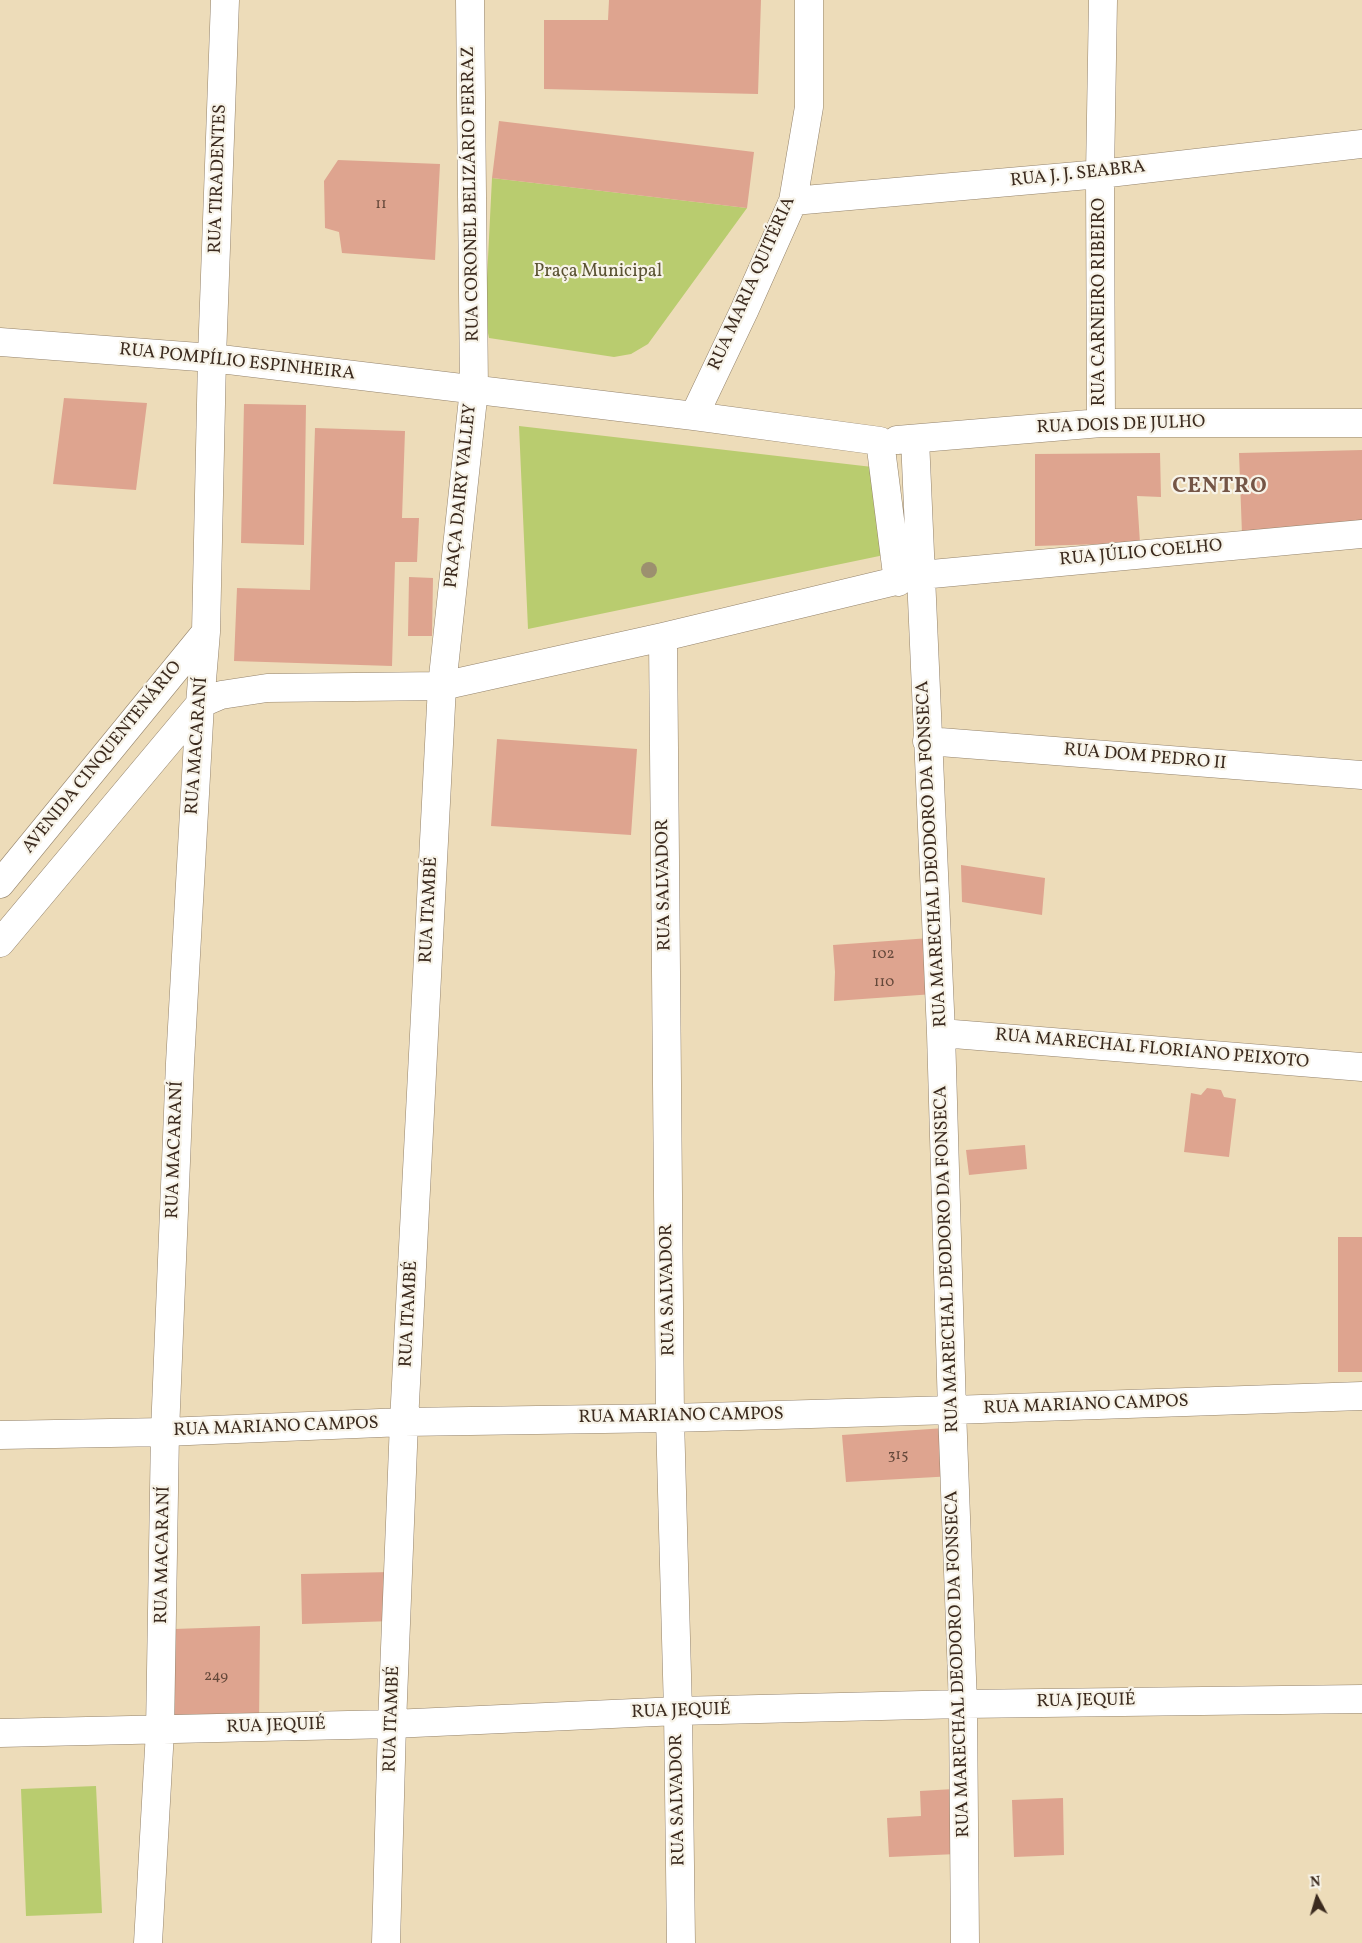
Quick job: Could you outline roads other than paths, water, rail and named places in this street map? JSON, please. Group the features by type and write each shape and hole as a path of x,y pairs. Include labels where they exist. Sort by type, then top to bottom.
{"street":[{"name":"RUA TIRADENTES","path":"212,358 225,0"},
{"name":"RUA CORONEL BELIZÁRIO FERRAZ","path":"470,0 474,389"},
{"name":"RUA MARIA QUITÉRIA","path":"694,416 793,201 809,107 809,0"},
{"name":"RUA CARNEIRO RIBEIRO","path":"1101,423 1100,174 1103,0"},
{"name":"RUA J. J. SEABRA","path":"793,201 1100,174 1362,144"},
{"name":"RUA POMPÍLIO ESPINHEIRA","path":"0,342 212,358 474,389"},
{"name":"RUA MACARANÍ","path":"148,1943 160,1730 165,1432 180,1063 200,704 206,632 212,358"},
{"name":"PRAÇA DAIRY VALLEY","path":"442,686 474,389 880,441"},
{"name":"RUA DOIS DE JULHO","path":"880,441 1101,423 1362,423"},
{"path":"909,578 915,439"},
{"path":"880,441 909,578"},
{"name":"RUA JÚLIO COELHO","path":"909,578 1362,534"},
{"path":"0,943 200,704 222,695 267,688 442,686 663,637 909,578"},
{"name":"RUA MARECHAL DEODORO DA FONSECA","path":"909,578 927,741 941,1033 963,1704 966,1943"},
{"name":"AVENIDA CINQUENTENÁRIO","path":"0,884 206,632"},
{"name":"RUA SALVADOR","path":"663,637 670,1418 678,1711 681,1943"},
{"name":"RUA ITAMBÉ","path":"386,1943 392,1724 404,1422 442,686"},
{"name":"RUA DOM PEDRO II","path":"927,741 1362,775"},
{"name":"RUA MARECHAL FLORIANO PEIXOTO","path":"941,1033 1362,1067"},
{"name":"RUA MARIANO CAMPOS","path":"0,1435 165,1432 404,1422 670,1418 952,1410 1362,1396"},
{"name":"RUA JEQUIÉ","path":"0,1733 392,1724 678,1711 963,1704 1362,1698"}],"district":[{"name":"CENTRO","path":"1220,488"}],"park label":[{"name":"Praça Municipal","path":"598,273"}]}
